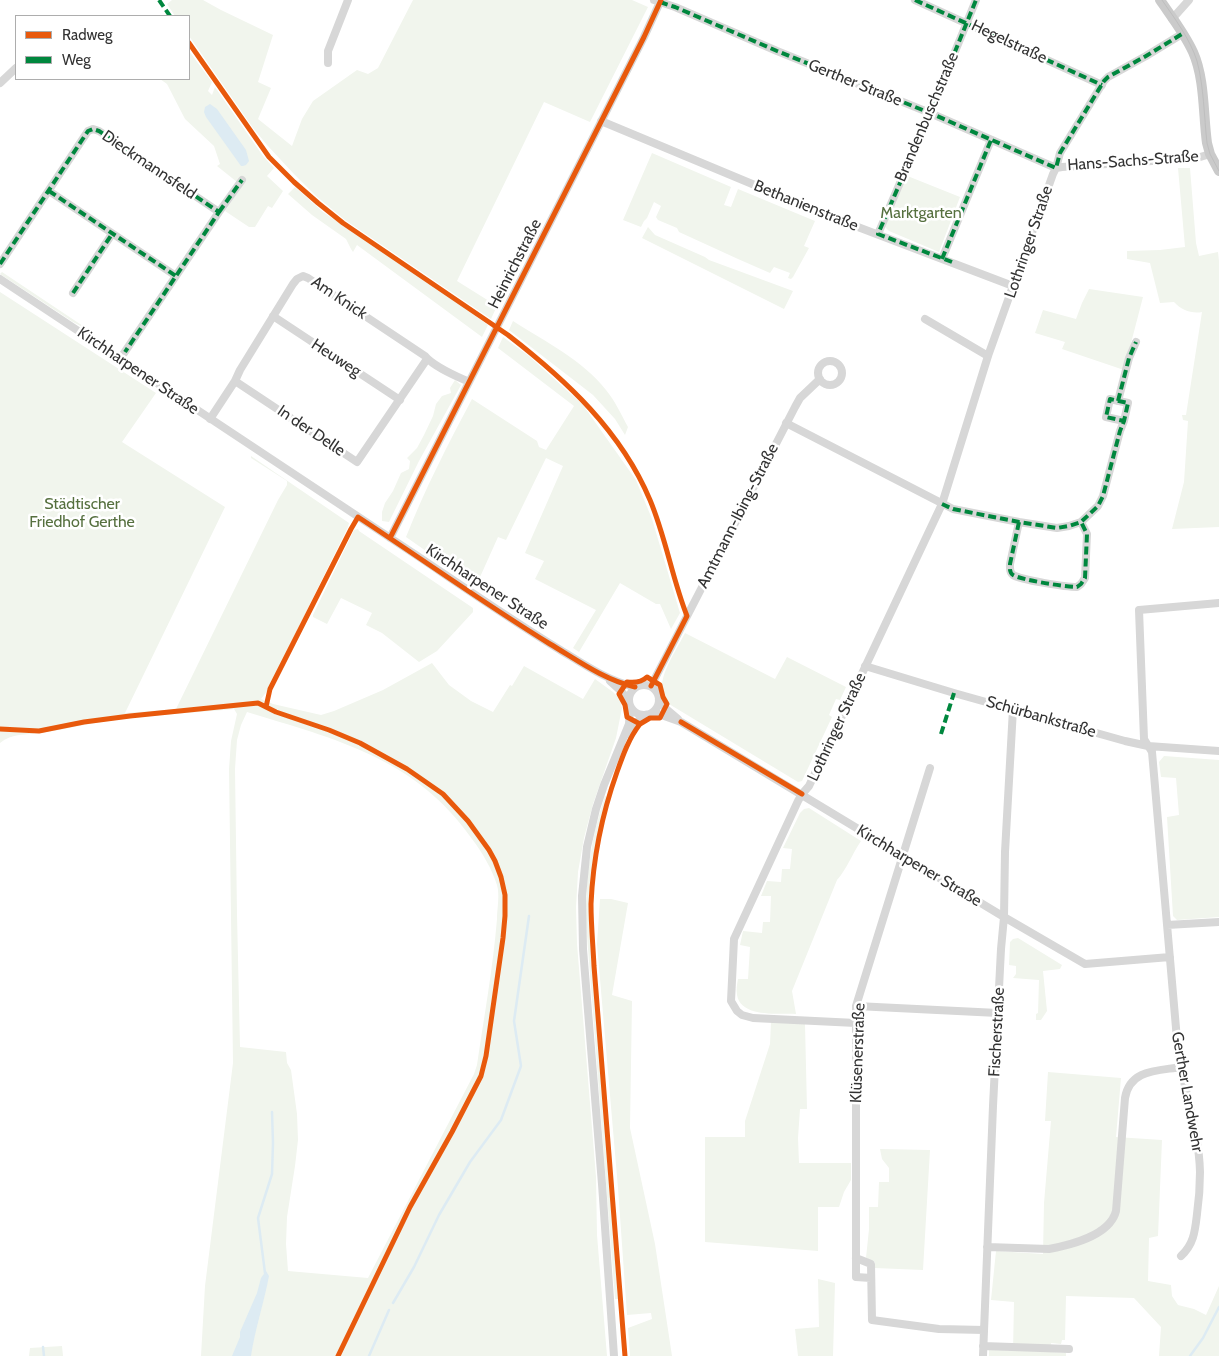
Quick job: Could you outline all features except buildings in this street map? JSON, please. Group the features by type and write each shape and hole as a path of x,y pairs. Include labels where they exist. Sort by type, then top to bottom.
{"main road":[{"path":"1160,0 1192,50 1197,64 1206,135 1210,154 1219,171"}],"street":[{"path":"328,63 328,52 348,0"},
{"name":"Hegelstraße","path":"916,0 1102,85"},
{"name":"Brandenbuschstraße","path":"878,234 976,0"},
{"path":"1172,18 1189,0"},
{"name":"Gerther Straße","path":"658,1 930,113 1056,168"},
{"name":"Heinrichstraße","path":"390,538 654,16 658,1"},
{"name":"Lothringer Straße","path":"856,1023 753,1018 742,1015 735,1008 730,998 734,939 802,794 809,786 942,504 988,356 1060,153 1108,77 1182,34"},
{"path":"0,83 15,69"},
{"name":"Bethanienstraße","path":"601,121 781,197 1013,286"},
{"name":"Dieckmannsfeld","path":"0,264 88,131 93,129 99,131 219,212"},
{"path":"942,259 991,140"},
{"name":"Hans-Sachs-Straße","path":"1056,168 1197,158 1210,154"},
{"path":"120,359 242,180"},
{"path":"49,191 176,276"},
{"path":"73,293 112,234"},
{"name":"Am Knick","path":"210,419 293,284 301,277 306,276 427,359 469,382"},
{"name":"Kirchharpener Straße","path":"0,279 486,603 602,675 621,691 630,704"},
{"name":"Heuweg","path":"273,316 400,400"},
{"path":"925,319 988,356"},
{"path":"1118,401 1129,358 1136,342"},
{"name":"In der Delle","path":"235,381 357,462 427,359"},
{"name":"Amtmann-Ibing-Straße","path":"651,686 800,398 820,379"},
{"path":"786,424 953,509 1057,528 1081,522 1098,506 1103,496 1124,421 1128,403 1110,399 1106,417 1124,421"},
{"path":"1019,522 1010,564 1011,572 1017,576 1052,584 1077,587 1082,584 1085,578 1087,534 1081,522"},
{"name":"Gerther Landwehr","path":"1181,1256 1188,1250 1195,1233 1200,1172 1190,1104 1180,1067 1152,752 1144,739 1139,610 1219,603"},
{"name":"Schürbankstraße","path":"866,666 1125,741 1148,746 1219,751"},
{"name":"Kirchharpener Straße","path":"602,675 625,685 635,687"},
{"path":"614,1356 583,949 582,896 587,847 594,816 604,785 629,724 631,691 635,687 643,685 651,686 657,692 659,700 656,709 636,722 620,746"},
{"name":"Kirchharpener Straße","path":"659,700 682,722 1085,964 1170,957"},
{"path":"630,704 637,714 649,714"},
{"name":"Fischerstraße","path":"982,1356 1013,709"},
{"name":"Kirchharpener Straße","path":"649,714 682,722"},
{"name":"Klüsenerstraße","path":"871,1278 856,1277 856,1006 930,768"},
{"path":"1167,925 1219,922"},
{"path":"856,1006 998,1012"},
{"path":"987,1247 1050,1249 1064,1246 1104,1230 1114,1218 1116,1211 1122,1121 1128,1086 1142,1074 1180,1067"},
{"path":"856,1258 871,1264 872,1320 938,1329 984,1330"},
{"path":"983,1346 1069,1349"}],"green space":[{"path":"172,0 203,0 273,35 258,82 271,88 258,119 292,146 302,119 313,101 357,70 368,74 378,68 413,0 632,0 648,7 590,122 544,102 457,281 497,306 491,319 345,220 316,196 253,128 190,37 190,15 174,15 167,4"},
{"path":"190,52 212,82 208,91 212,95 215,87 263,156 274,168 267,176 283,191 272,208 268,206 255,227 249,227 225,211 242,186 217,166 220,164 214,146 185,119 167,84 161,80 190,80"},
{"path":"652,153 731,187 724,205 731,207 738,189 815,221 804,246 809,248 793,277 791,279 788,278 790,273 774,267 770,273 679,232 677,228 658,220 656,217 661,206 654,202 641,227 623,220"},
{"path":"1178,168 1190,168 1196,243 1199,256 1218,252 1219,527 1172,529 1184,482 1188,421 1183,420 1182,415 1186,415 1202,312 1187,311 1174,302 1160,303 1150,263 1127,259 1127,251 1185,247"},
{"name":"Marktgarten","path":"905,175 960,197 939,252 889,231 883,225"},
{"path":"295,187 323,212 488,325 482,337 357,245 353,252 346,239 312,215 288,194"},
{"path":"648,227 655,235 709,260 793,291 784,309 642,238"},
{"path":"2,272 92,332 73,322 0,274"},
{"path":"1089,289 1143,297 1124,370 1062,349 1065,342 1035,333 1043,310 1076,319"},
{"name":"Städtischer Friedhof Gerthe","path":"0,292 156,393 122,442 225,507 125,713 176,709 287,485 287,481 251,458 251,456 349,523 267,691 261,699 273,704 321,715 383,690 432,663 449,685 471,701 493,712 524,666 583,699 595,679 620,699 622,708 616,738 593,804 584,838 578,872 576,907 577,944 596,1177 597,1235 607,1356 201,1356 205,1286 233,1063 229,769 231,741 237,714 234,709 99,722 49,732 14,736 0,743","holes":["247,712 311,732 372,755 399,770 426,789 450,811 476,844 490,867 498,889 493,956 477,1065 474,1074 368,1278 288,1271 287,1217 298,1140 297,1114 291,1070 287,1063 286,1052 240,1047 235,769 237,740"]},
{"path":"513,321 575,360 597,379 612,399 628,427 625,435 615,419 593,395 509,330"},
{"path":"503,337 529,356 583,405 636,480 652,519 680,613 671,629 660,604 656,604 620,583 579,652 573,648 596,610 535,579 544,561 525,553 563,466 546,458 506,540 498,537 476,586 406,537 437,467 472,399 537,441 539,447 546,450 574,406 498,348"},
{"path":"455,380 461,385 419,461 389,522 382,521 385,503 401,473 409,469 410,461 407,458 417,448 424,435 433,416 436,404 442,396 451,393 450,388"},
{"path":"358,529 473,608 473,612 437,651 419,662 382,633 366,625 372,613 341,598 327,624 313,617 354,530"},
{"path":"685,633 775,679 787,657 846,687 840,700 836,699 829,715 832,717 802,781 798,782 669,704 663,690 663,679 668,665"},
{"path":"1164,756 1219,760 1219,917 1177,920 1173,916 1167,817 1179,815 1176,778 1161,777 1159,762"},
{"path":"605,796 607,797 592,868 590,940 618,1299 615,1299 586,923 590,858"},
{"path":"809,808 861,841 837,880 792,991 796,1014 771,1014 753,1011 746,1008 740,1002 737,993 738,979 748,979 750,947 740,945 743,931 762,933 763,922 770,922 771,896 761,896 767,881 781,882 782,869 790,869 792,849 783,848 800,813 804,809"},
{"path":"600,899 611,899 628,903 612,995 632,1001 630,1128 655,1244 672,1356 630,1356 628,1328 652,1319 651,1313 627,1315 597,944"},
{"path":"1018,938 1062,965 1060,969 1043,971 1047,1011 1041,1020 1036,1020 1039,980 1013,978 1016,974 1016,966 1009,965 1010,942"},
{"path":"771,1022 805,1024 807,1109 800,1109 799,1163 851,1163 851,1180 844,1192 839,1207 818,1207 818,1251 705,1242 705,1137 745,1137 745,1121 770,1044"},
{"path":"1048,1072 1121,1078 1116,1137 1162,1140 1158,1236 1149,1238 1148,1281 1171,1285 1172,1296 1178,1305 1194,1309 1206,1315 1219,1286 1219,1356 1159,1356 1161,1327 1134,1298 1066,1296 1065,1340 1062,1340 1061,1344 1051,1343 1052,1352 1066,1353 1066,1356 989,1356 989,1349 1013,1351 1014,1302 991,1300 996,1251 1043,1254 1044,1203 1051,1121 1045,1121"},
{"path":"880,1149 930,1150 923,1270 875,1268 875,1262 866,1258 869,1207 878,1207 879,1182 889,1182 889,1168 882,1159"},
{"path":"818,1279 835,1283 833,1356 798,1356 795,1329 819,1327"},
{"path":"62,1346 63,1356 29,1356 30,1348"}],"shaded area":[{"path":"210,104 217,109 246,150 249,161 246,165 241,166 206,117 205,107"},
{"path":"266,1271 269,1276 251,1356 232,1356 261,1278"}],"waterway":[{"path":"393,1303 414,1267 439,1215 470,1162 501,1120 521,1066 514,1021 529,916"},
{"path":"265,1273 258,1218 272,1174 272,1112"},
{"path":"1190,1356 1203,1338 1219,1307"},
{"path":"369,1356 389,1310"},
{"path":"43,1347 44,1356"}],"tram line":[{"path":"1162,0 1186,37 1197,61 1207,143 1210,154 1219,171"}],"marked path":[{"path":"159,0 169,15"},
{"path":"915,0 1102,85"},
{"path":"952,262 878,234 976,0"},
{"path":"660,2 930,113 1056,168 1060,153 1104,81 1182,34"},
{"path":"0,264 88,131 93,129 99,131 219,212 125,352"},
{"path":"942,259 991,140"},
{"path":"219,212 242,180"},
{"path":"49,191 176,276"},
{"path":"73,293 112,234"},
{"path":"1118,401 1129,358 1136,342"},
{"path":"942,504 953,509 1057,528 1081,522 1098,506 1103,496 1124,421 1128,403 1110,399 1106,417 1124,421"},
{"path":"1019,522 1010,564 1012,574 1034,581 1077,587 1085,578 1087,534 1081,522"},
{"path":"941,734 954,693"}],"cycle path":[{"path":"390,538 661,0"},
{"path":"190,44 269,157 294,182 343,223 508,335 530,352 590,408 624,451 638,475 656,514 687,616 651,686"},
{"path":"266,707 270,689 358,517 581,663 612,680 635,687"},
{"path":"647,677 660,685 667,704 660,718 650,718 640,724 627,717 625,705 619,694 627,682 638,682 647,677"},
{"path":"0,729 39,731 84,722 130,716 258,703 276,712 360,743 407,769 443,794 468,821 495,861 505,895 505,916 486,1056 481,1076 410,1207 338,1356"},
{"path":"681,722 802,794"},
{"path":"625,1356 594,966 591,904 596,854 607,804 624,753 640,724"}]}
